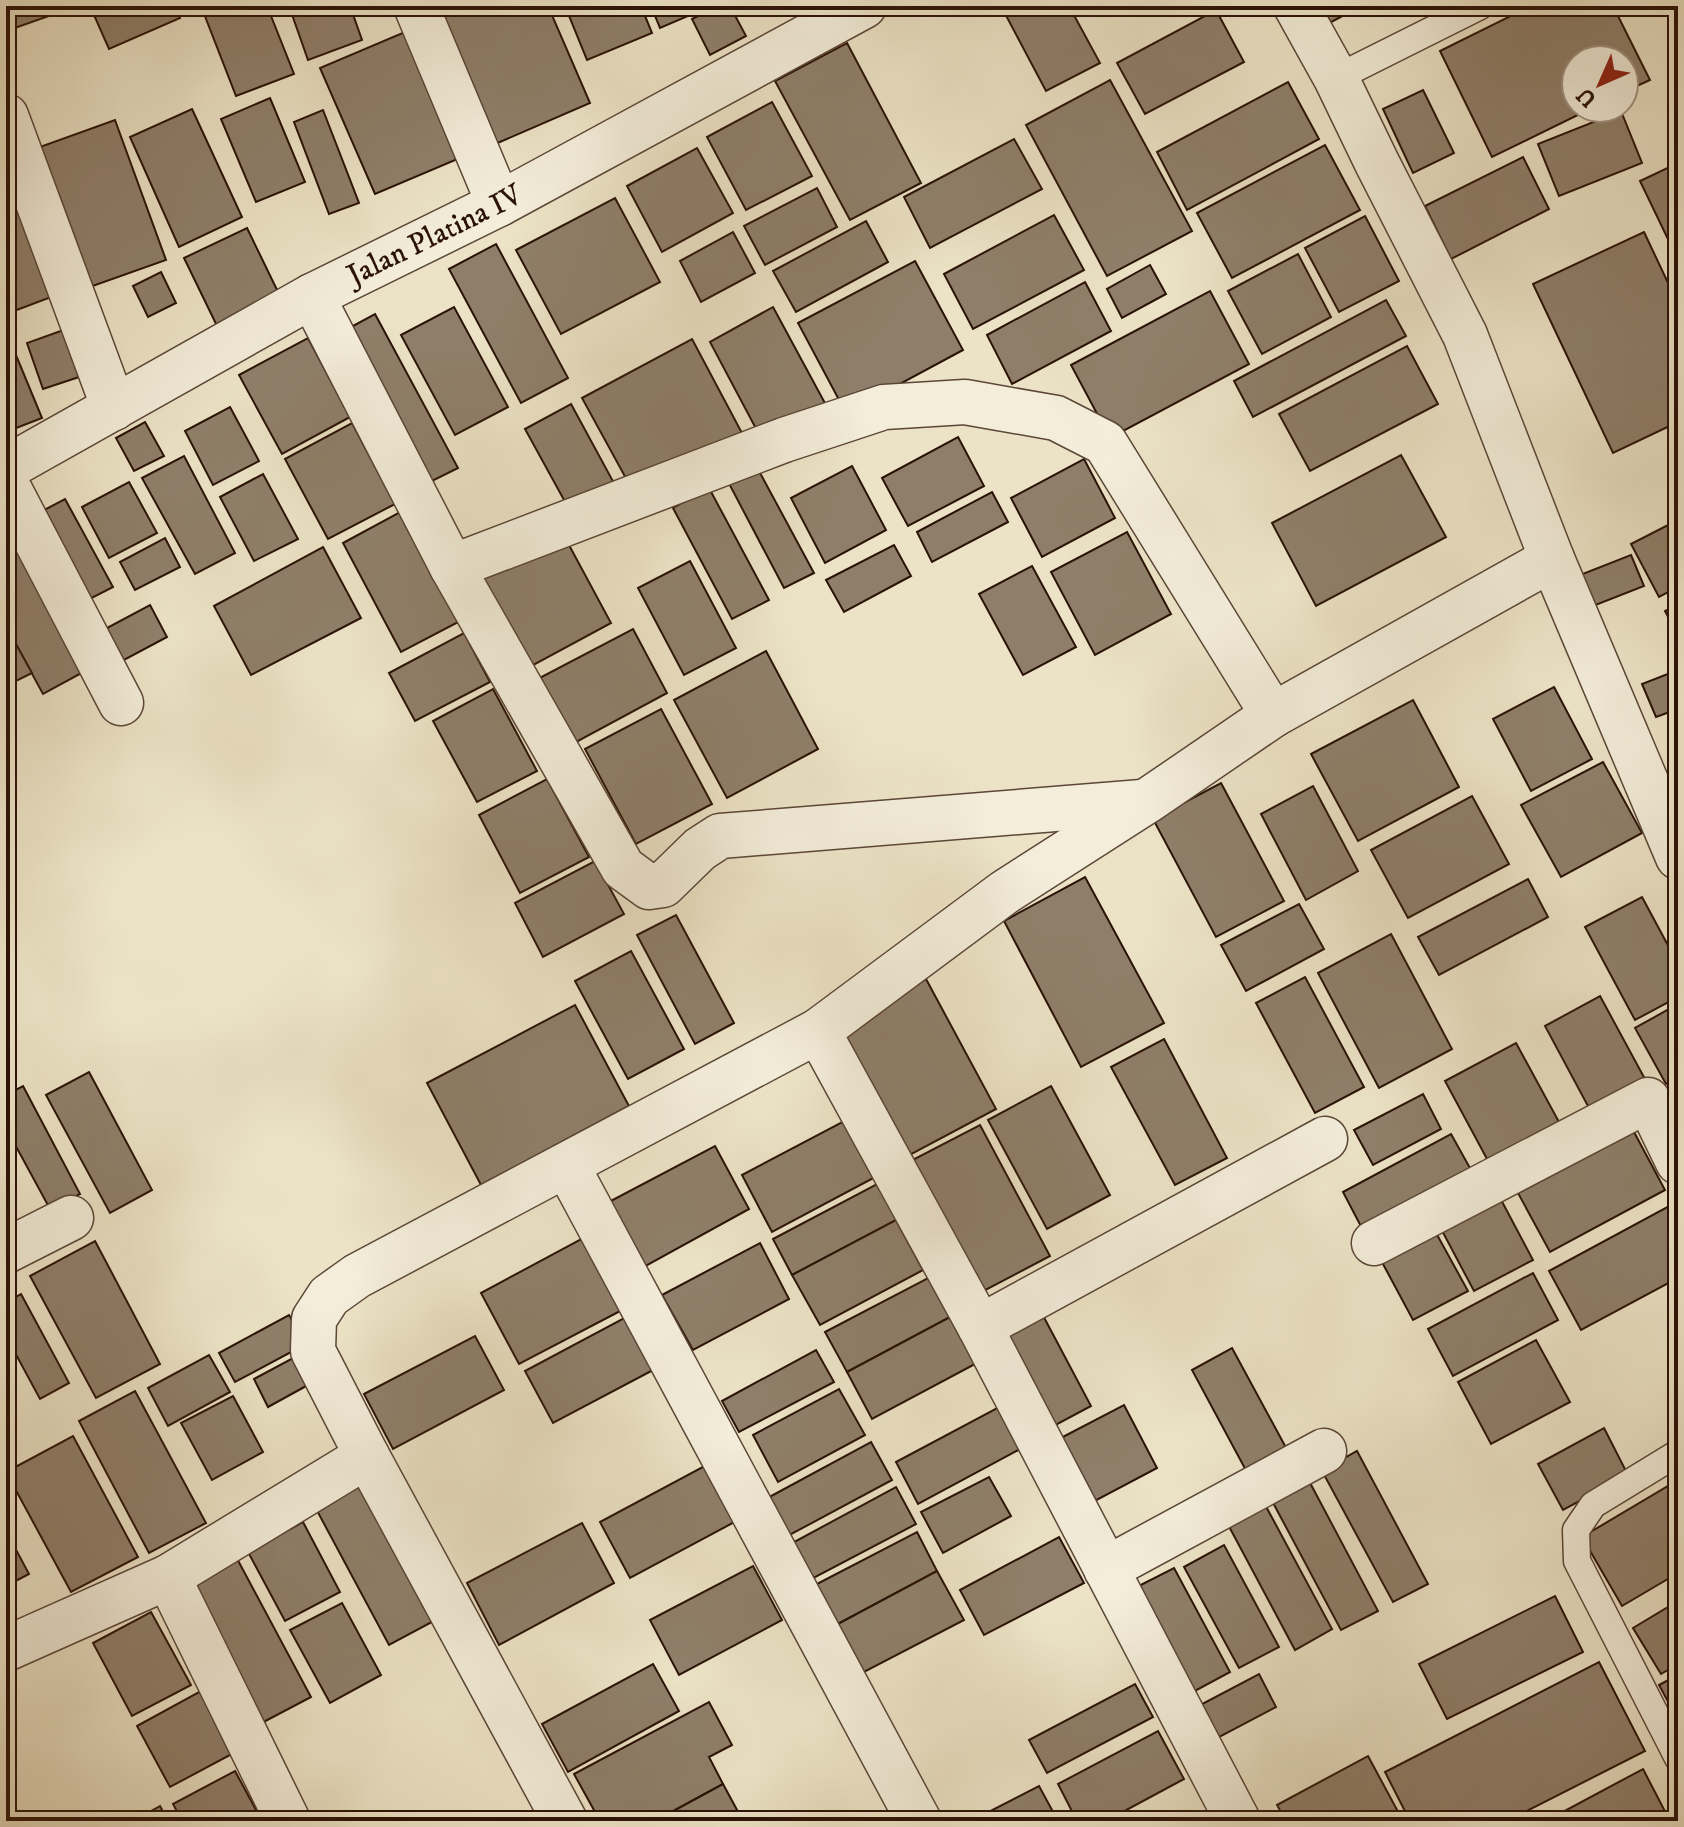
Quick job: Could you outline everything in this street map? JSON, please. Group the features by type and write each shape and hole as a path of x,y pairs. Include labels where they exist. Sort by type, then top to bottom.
{"street":[{"path":"416,6 499,204"},
{"path":"1296,6 1336,78 1465,335 1552,559 1678,857"},
{"name":"Jalan Platina IV","path":"6,468 312,296 499,204 860,7"},
{"path":"6,116 114,408"},
{"path":"312,296 452,567 623,868 649,887 663,885 700,849 720,836 1147,801"},
{"path":"452,567 784,440 884,407 965,402 1056,418 1105,443 1273,715"},
{"path":"6,483 121,703"},
{"path":"565,1821 313,1351 314,1319 329,1296 357,1276 818,1031 1005,892 1273,715 1552,559"},
{"path":"818,1031 980,1327 1238,1821"},
{"path":"1374,1243 1648,1100 1678,1162"},
{"path":"980,1327 1325,1139"},
{"path":"567,1166 919,1821"},
{"path":"6,1251 71,1218"},
{"path":"1106,1569 1324,1451"},
{"path":"6,1649 168,1577 367,1456"},
{"path":"168,1577 288,1821"}],"lane":[{"path":"1336,78 1480,6"},
{"path":"1678,1453 1593,1505 1576,1530 1577,1561 1678,1758"}],"building":[{"path":"6,6 49,6 52,15 6,31"},
{"path":"90,6 174,6 180,18 109,49"},
{"path":"201,6 267,6 294,74 236,96"},
{"path":"289,6 350,6 362,40 308,60"},
{"path":"433,6 548,6 590,103 493,145"},
{"path":"565,6 641,6 652,33 587,60"},
{"path":"651,6 711,6 660,28"},
{"path":"718,6 730,6 746,36 710,55 692,19"},
{"path":"1001,6 1069,6 1100,63 1046,91"},
{"path":"1313,6 1361,6 1324,26"},
{"path":"1531,6 1613,6 1632,44 1560,44 1560,124 1492,157 1440,51"},
{"path":"1216,10 1244,62 1145,114 1117,63"},
{"path":"412,29 467,155 375,194 320,68"},
{"path":"847,43 921,183 850,220 775,81"},
{"path":"1640,60 1650,80 1640,85"},
{"path":"1110,80 1192,231 1107,276 1026,125"},
{"path":"1288,82 1319,139 1187,210 1157,152"},
{"path":"1423,90 1454,153 1413,173 1383,109"},
{"path":"270,98 305,182 256,202 221,119"},
{"path":"772,102 812,176 746,210 707,137"},
{"path":"192,109 242,217 179,247 130,137"},
{"path":"323,110 359,203 329,214 294,122"},
{"path":"115,120 166,260 87,288 37,148"},
{"path":"1588,124 1626,124 1642,163 1559,196 1538,144"},
{"path":"1014,139 1042,189 930,248 904,197"},
{"path":"1325,145 1360,210 1232,278 1197,213"},
{"path":"697,148 733,213 662,252 627,186"},
{"path":"1523,157 1549,209 1451,259 1425,206"},
{"path":"1678,163 1678,260 1640,181"},
{"path":"6,170 54,296 6,314"},
{"path":"817,188 837,227 765,265 744,226"},
{"path":"615,198 660,282 561,334 516,250"},
{"path":"1054,215 1084,270 973,329 944,274"},
{"path":"1365,216 1399,281 1339,312 1305,248"},
{"path":"866,221 888,262 796,312 773,271"},
{"path":"247,228 280,296 217,326 184,258"},
{"path":"733,232 755,273 701,302 680,261"},
{"path":"1644,232 1678,304 1678,422 1613,453 1533,284"},
{"path":"496,244 568,378 521,403 449,269"},
{"path":"1298,254 1331,317 1262,354 1228,291"},
{"path":"915,261 963,350 846,413 798,323"},
{"path":"1150,265 1166,294 1122,318 1107,289"},
{"path":"161,272 176,303 148,317 133,286"},
{"path":"1085,282 1111,331 1012,384 987,335"},
{"path":"1210,291 1249,364 1110,438 1071,365"},
{"path":"1386,300 1406,336 1253,417 1234,381"},
{"path":"454,307 508,407 455,435 401,335"},
{"path":"773,307 826,405 762,440 710,342"},
{"path":"375,314 458,468 422,486 340,333"},
{"path":"69,328 85,375 43,389 27,343"},
{"path":"6,331 42,418 6,432"},
{"path":"308,338 350,417 282,454 239,375"},
{"path":"692,339 743,435 634,493 582,398"},
{"path":"1407,346 1438,404 1310,471 1279,414"},
{"path":"571,404 615,485 569,509 525,429"},
{"path":"230,407 259,461 213,485 185,431"},
{"path":"145,422 164,456 134,471 116,438"},
{"path":"352,423 395,504 328,539 285,459"},
{"path":"958,437 984,486 908,526 882,478"},
{"path":"1401,455 1446,537 1316,606 1272,523"},
{"path":"184,456 235,553 195,574 142,478"},
{"path":"752,458 814,573 784,588 724,474"},
{"path":"1084,459 1115,518 1042,557 1011,498"},
{"path":"852,466 886,530 825,563 791,498"},
{"path":"263,474 298,539 254,561 220,497"},
{"path":"129,482 157,533 109,558 82,507"},
{"path":"709,488 769,600 732,619 673,508"},
{"path":"992,492 1008,522 932,562 917,532"},
{"path":"65,499 113,587 78,605 31,517"},
{"path":"402,511 462,620 401,652 343,543"},
{"path":"1678,520 1678,587 1659,597 1631,544"},
{"path":"6,522 87,670 43,694 6,626"},
{"path":"562,532 611,623 526,669 476,577"},
{"path":"1127,532 1171,614 1095,655 1051,572"},
{"path":"165,538 180,567 135,590 120,562"},
{"path":"894,545 911,576 844,612 826,580"},
{"path":"323,547 361,618 251,675 214,606"},
{"path":"1631,555 1644,586 1593,606 1580,575"},
{"path":"690,561 736,648 684,675 638,588"},
{"path":"1032,566 1076,647 1023,675 979,594"},
{"path":"150,605 167,637 109,668 92,636"},
{"path":"1678,605 1678,636 1665,611"},
{"path":"6,626 32,673 6,686"},
{"path":"633,629 667,693 567,747 532,682"},
{"path":"464,633 490,682 415,721 389,673"},
{"path":"766,651 818,749 727,798 674,700"},
{"path":"1678,670 1678,709 1656,717 1642,684"},
{"path":"1554,687 1592,759 1531,791 1493,719"},
{"path":"493,689 537,771 477,802 433,721"},
{"path":"1413,700 1459,787 1358,841 1311,754"},
{"path":"661,709 712,804 636,844 585,749"},
{"path":"1603,762 1642,833 1561,877 1521,805"},
{"path":"547,779 589,857 520,893 479,815"},
{"path":"1221,783 1284,901 1216,937 1153,819"},
{"path":"1313,786 1358,871 1306,900 1261,814"},
{"path":"1472,796 1509,864 1408,918 1371,850"},
{"path":"595,861 624,914 543,957 515,903"},
{"path":"1085,877 1164,1023 1081,1067 1004,921"},
{"path":"1528,879 1548,917 1439,975 1418,937"},
{"path":"1642,897 1678,964 1678,997 1635,1020 1585,927"},
{"path":"1299,904 1324,949 1246,991 1221,945"},
{"path":"676,915 734,1023 695,1044 637,935"},
{"path":"1391,934 1452,1049 1379,1088 1318,973"},
{"path":"631,951 684,1049 628,1079 575,981"},
{"path":"1305,977 1364,1087 1315,1113 1256,1003"},
{"path":"926,979 996,1109 904,1158 834,1028"},
{"path":"1600,996 1652,1092 1596,1121 1545,1026"},
{"path":"1678,1004 1678,1078 1666,1084 1635,1028"},
{"path":"575,1005 629,1106 481,1185 427,1083"},
{"path":"1164,1039 1227,1158 1175,1185 1111,1067"},
{"path":"1516,1043 1565,1133 1494,1172 1445,1081"},
{"path":"89,1072 152,1190 110,1213 46,1095"},
{"path":"23,1086 80,1194 50,1209 6,1128 6,1095"},
{"path":"1051,1086 1110,1195 1047,1229 988,1120"},
{"path":"1423,1094 1441,1129 1373,1165 1354,1130"},
{"path":"848,1119 879,1175 772,1232 742,1175"},
{"path":"980,1125 1050,1256 974,1296 903,1165"},
{"path":"1634,1132 1665,1190 1550,1252 1518,1193"},
{"path":"1451,1134 1475,1177 1366,1236 1343,1192"},
{"path":"715,1146 749,1209 642,1268 607,1203"},
{"path":"879,1183 898,1219 792,1275 773,1239"},
{"path":"1498,1194 1533,1260 1474,1291 1439,1225"},
{"path":"1671,1205 1678,1217 1678,1278 1581,1330 1549,1271"},
{"path":"896,1220 923,1270 820,1325 792,1275"},
{"path":"1430,1222 1468,1291 1413,1320 1376,1251"},
{"path":"585,1237 624,1309 519,1364 481,1293"},
{"path":"95,1241 160,1364 96,1398 30,1276"},
{"path":"760,1243 789,1299 693,1350 662,1295"},
{"path":"1533,1273 1558,1320 1453,1376 1428,1329"},
{"path":"930,1277 950,1317 847,1372 825,1332"},
{"path":"21,1294 69,1383 40,1399 6,1336 6,1302"},
{"path":"1039,1308 1091,1406 1050,1428 997,1330"},
{"path":"289,1315 306,1344 235,1382 219,1353"},
{"path":"628,1316 655,1369 553,1423 525,1371"},
{"path":"950,1317 975,1364 872,1419 847,1372"},
{"path":"475,1336 504,1390 393,1449 364,1394"},
{"path":"1536,1340 1570,1402 1491,1444 1458,1382"},
{"path":"1232,1348 1290,1455 1249,1476 1192,1370"},
{"path":"816,1350 834,1382 739,1432 722,1401"},
{"path":"209,1355 230,1392 168,1426 148,1388"},
{"path":"293,1358 308,1385 268,1407 254,1379"},
{"path":"839,1389 865,1435 778,1482 753,1435"},
{"path":"135,1391 206,1523 149,1553 79,1421"},
{"path":"233,1396 263,1452 212,1480 181,1423"},
{"path":"1124,1405 1157,1468 1091,1503 1057,1440"},
{"path":"1001,1406 1024,1447 918,1504 896,1462"},
{"path":"1604,1428 1628,1475 1563,1510 1538,1464"},
{"path":"73,1436 138,1557 71,1592 6,1472"},
{"path":"871,1442 892,1480 782,1539 762,1501"},
{"path":"1357,1451 1428,1584 1393,1602 1322,1471"},
{"path":"712,1462 742,1518 630,1578 600,1522"},
{"path":"368,1477 443,1616 389,1645 314,1505"},
{"path":"989,1477 1011,1516 943,1553 921,1512"},
{"path":"1308,1479 1378,1611 1341,1630 1271,1499"},
{"path":"1678,1480 1678,1573 1622,1606 1582,1537"},
{"path":"896,1487 916,1524 804,1583 785,1547"},
{"path":"1262,1499 1332,1629 1295,1650 1225,1519"},
{"path":"303,1522 340,1592 285,1621 248,1552"},
{"path":"582,1523 614,1583 499,1645 467,1583"},
{"path":"6,1531 29,1574 6,1586"},
{"path":"917,1532 937,1571 836,1625 815,1585"},
{"path":"1059,1537 1084,1583 984,1635 960,1590"},
{"path":"1224,1545 1279,1647 1239,1668 1184,1567"},
{"path":"234,1553 311,1697 254,1727 176,1583"},
{"path":"753,1566 782,1620 679,1675 650,1620"},
{"path":"1174,1568 1230,1672 1182,1698 1125,1593"},
{"path":"937,1571 964,1620 862,1673 836,1625"},
{"path":"1555,1596 1583,1652 1447,1719 1419,1664"},
{"path":"1678,1601 1678,1664 1661,1674 1633,1628"},
{"path":"342,1603 381,1675 330,1703 290,1630"},
{"path":"151,1612 191,1685 132,1716 93,1643"},
{"path":"1599,1662 1645,1751 1507,1821 1410,1821 1385,1772"},
{"path":"653,1664 679,1711 568,1772 542,1724"},
{"path":"1259,1674 1276,1707 1206,1744 1189,1711"},
{"path":"1678,1675 1678,1720 1659,1685"},
{"path":"1135,1684 1153,1717 1047,1773 1029,1740"},
{"path":"210,1686 243,1748 170,1787 137,1726"},
{"path":"709,1702 732,1745 709,1757 723,1784 655,1821 600,1821 574,1774"},
{"path":"1158,1731 1184,1779 1106,1821 1077,1821 1058,1784"},
{"path":"1368,1756 1403,1821 1286,1821 1277,1805"},
{"path":"1643,1769 1670,1821 1546,1821"},
{"path":"235,1771 262,1821 182,1821 173,1804"},
{"path":"723,1784 743,1821 655,1821"},
{"path":"1039,1786 1058,1821 971,1821"},
{"path":"160,1806 168,1821 133,1821"}]}
